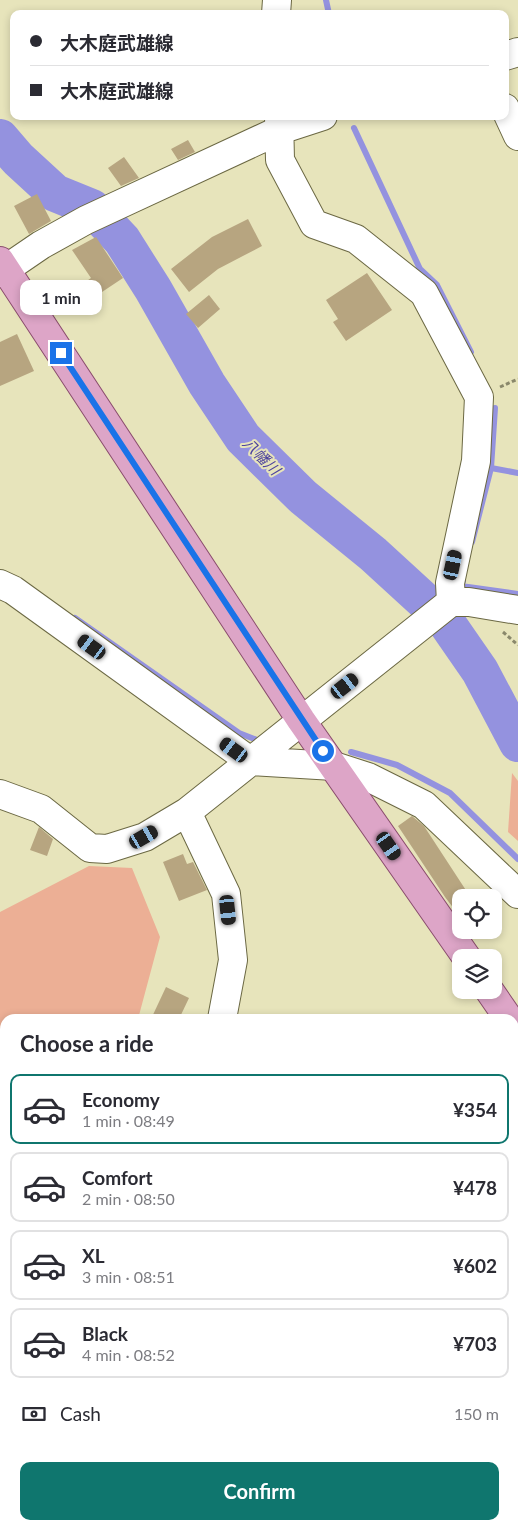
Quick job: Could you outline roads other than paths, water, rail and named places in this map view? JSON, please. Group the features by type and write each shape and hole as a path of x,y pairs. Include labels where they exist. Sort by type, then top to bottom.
{"main road":[{"path":"2,268 301,720 461,949"},
{"path":"495,999 506,1014"}],"street":[{"path":"509,117 518,136"},
{"path":"2,268 98,215 280,123 298,120"},
{"path":"280,123 280,160 314,224 356,239 424,293 479,397 476,461 450,583 451,602"},
{"path":"0,584 14,590 250,761 334,766 368,777 424,805 518,894"},
{"path":"0,794 41,809 90,848 107,849 144,837 187,812 451,602 468,602 518,610"},
{"path":"187,812 226,894 233,960 223,1014"}],"waterway":[{"path":"326,0 328,10"},
{"path":"354,128 420,269 437,285 471,352"},
{"name":"八幡川","path":"0,138 18,159 55,193 92,208 122,240 153,289 207,384 243,438 303,497 373,554 444,619 480,671 518,743"},
{"path":"472,542 491,468 495,408"},
{"path":"491,468 518,473"},
{"path":"463,581 461,586 518,594"},
{"path":"75,618 239,733 257,740"},
{"path":"351,752 397,765 450,793 518,859"}]}
